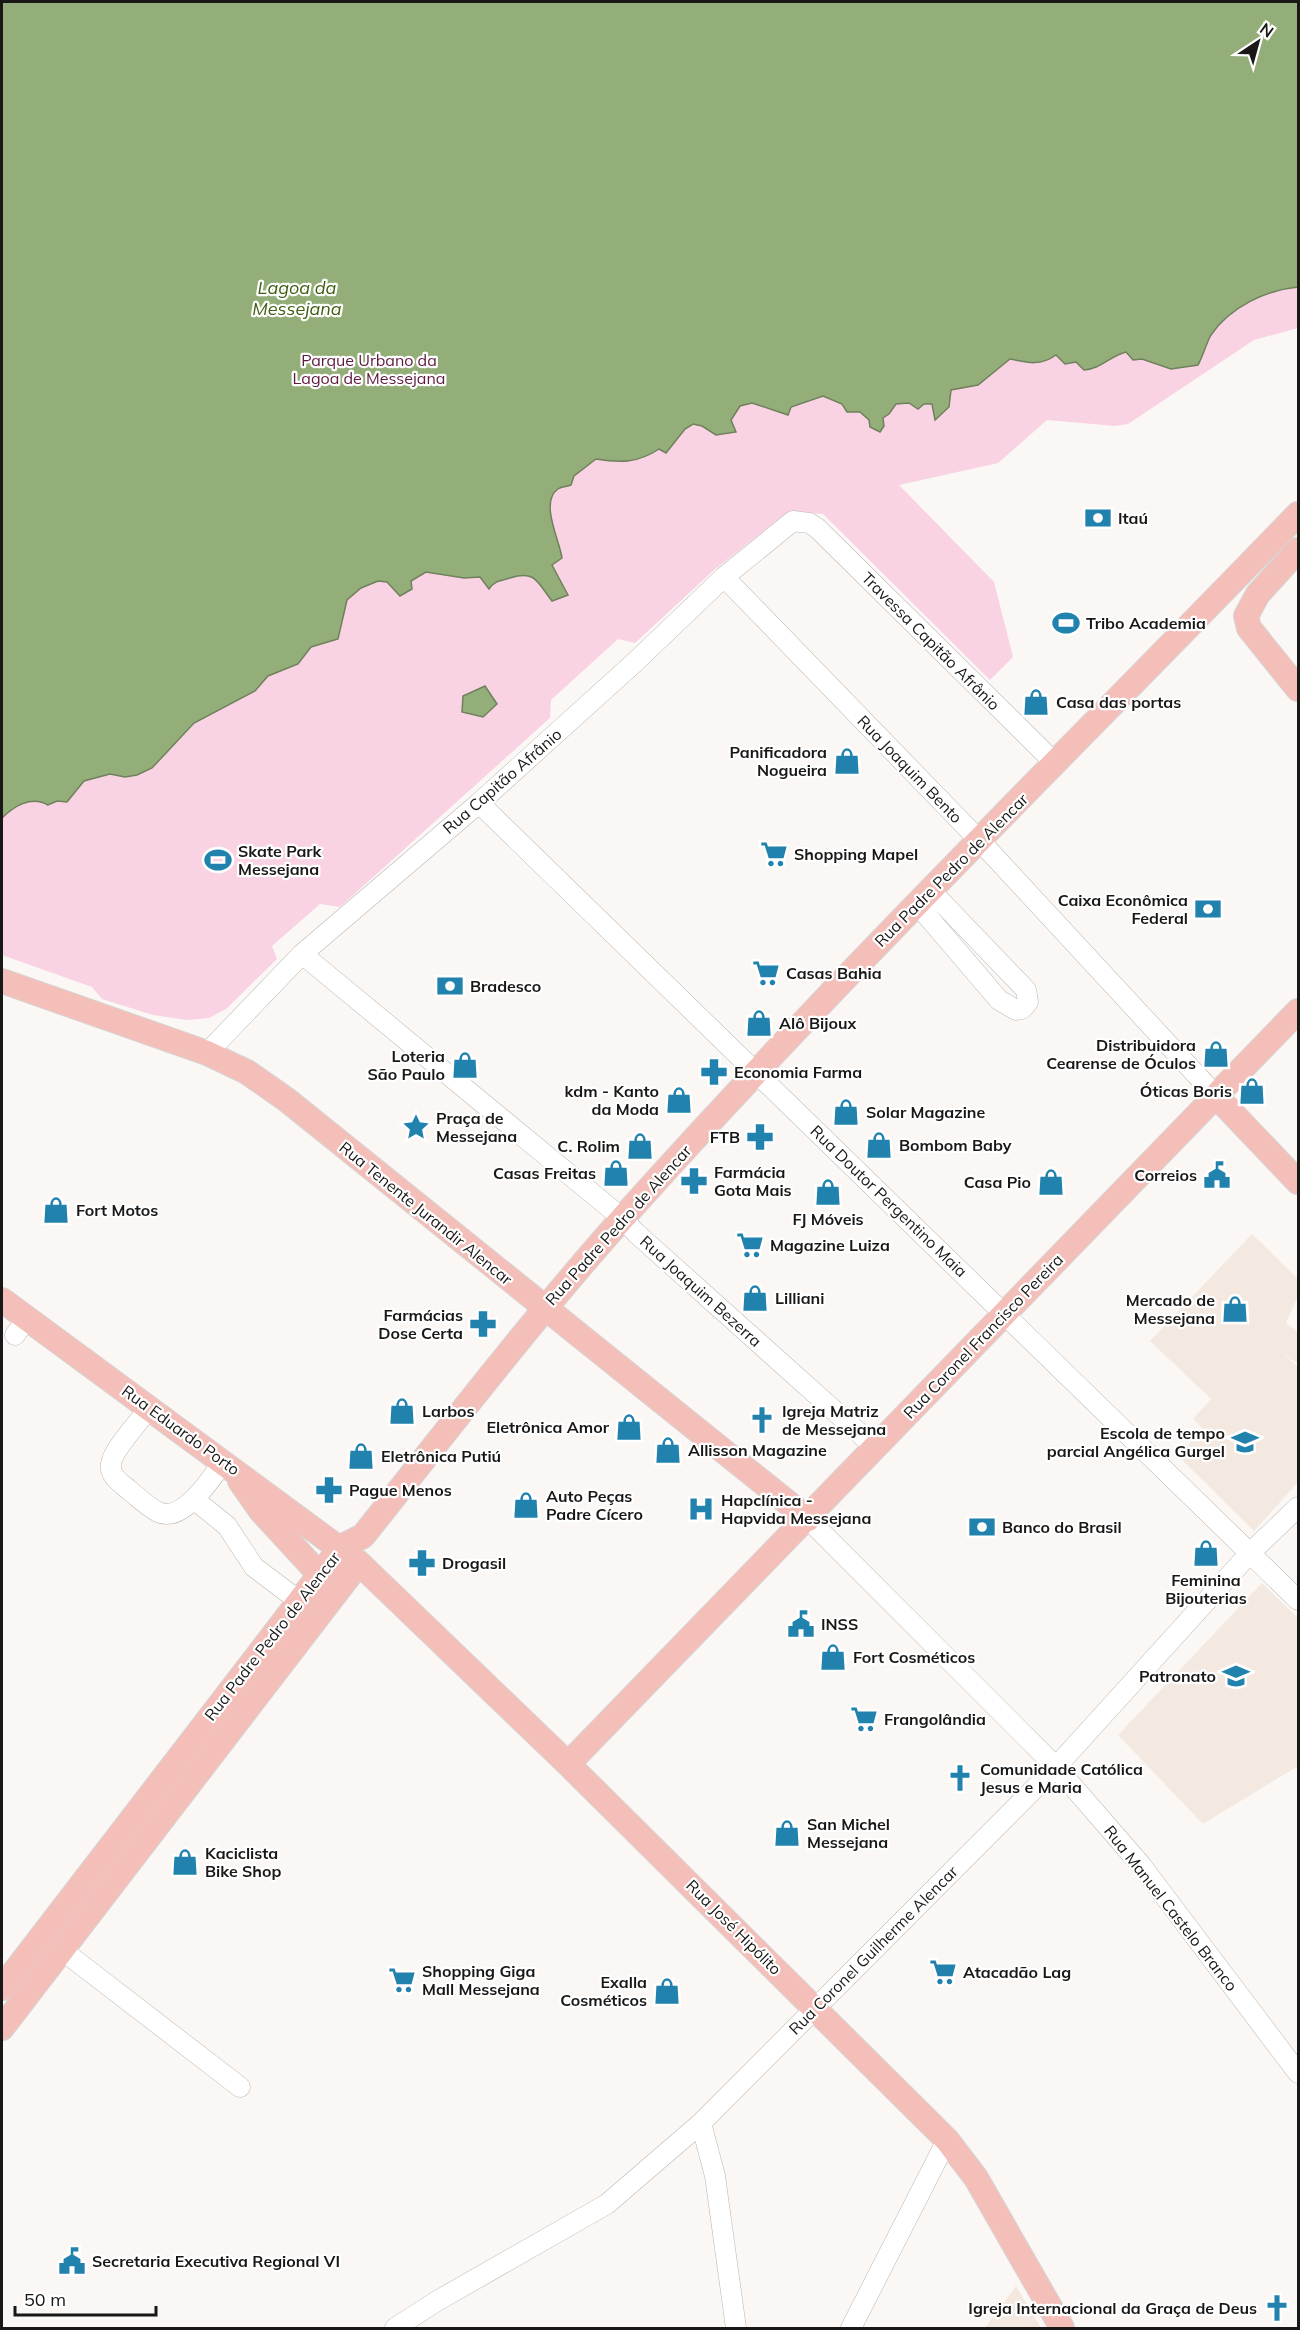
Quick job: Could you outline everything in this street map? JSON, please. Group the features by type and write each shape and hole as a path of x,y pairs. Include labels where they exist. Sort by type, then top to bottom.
{"main road":[{"name":"Rua Padre Pedro de Alencar","path":"2,1988 319,1574 341,1547 363,1536 544,1308 622,1218 755,1072 1299,514"},
{"path":"1299,550 1250,604 1246,616 1249,628 1299,689"},
{"name":"Rua Tenente Jurandir Alencar","path":"2,981 207,1053 247,1072 287,1100 808,1519"},
{"name":"Rua Coronel Francisco Pereira","path":"568,1764 1299,1011"},
{"path":"1216,1096 1299,1182"},
{"name":"Rua Eduardo Porto","path":"3,1304 21,1327 150,1407 341,1547 359,1563"},
{"path":"226,1463 261,1511 319,1574"},
{"name":"Rua Padre Pedro de Alencar","path":"2,2028 359,1563"},
{"name":"Rua José Hipólito","path":"359,1563 568,1764 947,2140 976,2178 1062,2328"},
{"path":"239,1680 257,1696"}],"street":[{"name":"Rua Capitão Afrânio","path":"207,1053 302,954 478,803 634,663 724,577 786,525 793,521 804,522"},
{"name":"Travessa Capitão Afrânio","path":"804,522 817,528 1056,764"},
{"name":"Rua Joaquim Bento","path":"724,577 980,841 1216,1096"},
{"name":"Rua Doutor Pergentino Maia","path":"478,803 1005,1313 1249,1554 1299,1600"},
{"path":"924,897 1026,990 1028,1002 1022,1009 1016,1010 999,1000 924,897"},
{"name":"Rua Joaquim Bezerra","path":"302,954 622,1218 876,1448"},
{"path":"150,1407 114,1455 111,1465 112,1474 158,1512 166,1514 195,1500 226,1463"},
{"path":"195,1500 227,1526 254,1567 299,1601"},
{"name":"Rua Coronel Guilherme Alencar","path":"395,2328 437,2301 607,2204 701,2123 1056,1767 1249,1554 1299,1507"},
{"name":"Rua Manuel Castelo Branco","path":"808,1519 1056,1767 1141,1865 1299,2073"},
{"path":"62,1950 240,2087"},
{"path":"701,2123 716,2176 736,2328"},
{"path":"851,2328 947,2140"}],"shaded area":[{"path":"1252,1234 1298,1279 1298,1296 1286,1323 1298,1332 1298,1364 1283,1353 1298,1367 1298,1482 1254,1531 1178,1456 1203,1429 1193,1419 1211,1399 1150,1341"},
{"name":"Patronato","path":"1262,1583 1298,1618 1298,1766 1203,1824 1118,1735"},
{"path":"1016,2286 1041,2328 985,2328"}],"green space":[{"name":"Lagoa da Messejana","path":"2,2 1298,2 1298,328 1254,340 1128,424 1115,426 1047,420 998,463 899,485 994,582 1013,657 990,680 823,514 788,512 714,570 635,643 618,639 551,700 550,718 340,907 320,904 272,946 277,959 226,1009 209,1018 187,1020 153,1015 102,999 92,987 2,955"}],"water":[{"name":"Lagoa da Messejana","path":"2,2 1298,2 1298,287 1261,296 1238,308 1211,335 1198,365 1171,369 1142,359 1133,360 1126,352 1084,370 1076,362 1065,364 1056,355 1040,362 1010,359 978,385 951,390 949,407 935,420 932,404 924,404 918,409 909,403 896,404 883,418 884,426 880,432 870,427 869,420 860,412 847,412 842,404 823,396 791,407 788,415 752,403 740,406 731,420 736,432 716,435 702,426 693,424 685,429 666,453 659,449 644,457 629,461 596,459 574,476 571,485 558,489 550,503 552,522 562,558 552,565 568,595 552,601 535,579 525,576 498,581 489,589 480,577 464,578 426,572 411,581 412,589 400,596 387,582 378,581 361,588 347,600 338,639 311,647 298,664 268,676 255,691 194,723 152,768 137,775 125,777 110,774 84,781 67,802 57,801 48,805 42,802 29,802 17,806 2,818"},
{"path":"485,686 497,704 483,717 462,712 463,696"}],"place":[{"name":"Itaú","path":"1098,518"},
{"name":"Tribo Academia","path":"1066,623"},
{"name":"Casa das portas","path":"1036,702"},
{"name":"Panificadora Nogueira","path":"847,761"},
{"name":"Shopping Mapel","path":"774,854"},
{"name":"Skate Park Messejana","path":"218,860"},
{"name":"Caixa Econômica Federal","path":"1208,909"},
{"name":"Casas Bahia","path":"766,973"},
{"name":"Bradesco","path":"450,986"},
{"name":"Alô Bijoux","path":"759,1023"},
{"name":"Distribuidora Cearense de Óculos","path":"1216,1054"},
{"name":"Loteria São Paulo","path":"465,1065"},
{"name":"Economia Farma","path":"714,1072"},
{"name":"Óticas Boris","path":"1252,1091"},
{"name":"kdm - Kanto da Moda","path":"679,1100"},
{"name":"Solar Magazine","path":"846,1112"},
{"name":"Praça de Messejana","path":"416,1127"},
{"name":"FTB","path":"760,1137"},
{"name":"Bombom Baby","path":"879,1145"},
{"name":"C. Rolim","path":"640,1146"},
{"name":"Casas Freitas","path":"616,1173"},
{"name":"Correios","path":"1217,1175"},
{"name":"Farmácia Gota Mais","path":"694,1181"},
{"name":"Casa Pio","path":"1051,1182"},
{"name":"FJ Móveis","path":"828,1192"},
{"name":"Fort Motos","path":"56,1210"},
{"name":"Magazine Luiza","path":"750,1245"},
{"name":"Lilliani","path":"755,1298"},
{"name":"Mercado de Messejana","path":"1235,1309"},
{"name":"Farmácias Dose Certa","path":"483,1324"},
{"name":"Larbos","path":"402,1411"},
{"name":"Igreja Matriz de Messejana","path":"762,1420"},
{"name":"Eletrônica Amor","path":"629,1427"},
{"name":"Escola de tempo parcial Angélica Gurgel","path":"1245,1442"},
{"name":"Allisson Magazine","path":"668,1450"},
{"name":"Eletrônica Putiú","path":"361,1456"},
{"name":"Pague Menos","path":"329,1490"},
{"name":"Auto Peças Padre Cícero","path":"526,1505"},
{"name":"Hapclínica - Hapvida Messejana","path":"701,1509"},
{"name":"Banco do Brasil","path":"982,1527"},
{"name":"Feminina Bijouterias","path":"1206,1553"},
{"name":"Drogasil","path":"422,1563"},
{"name":"INSS","path":"801,1624"},
{"name":"Fort Cosméticos","path":"833,1657"},
{"name":"Patronato","path":"1236,1676"},
{"name":"Frangolândia","path":"864,1719"},
{"name":"Comunidade Católica Jesus e Maria","path":"960,1778"},
{"name":"San Michel Messejana","path":"787,1833"},
{"name":"Kaciclista Bike Shop","path":"185,1862"},
{"name":"Atacadão Lag","path":"943,1972"},
{"name":"Shopping Giga Mall Messejana","path":"402,1980"},
{"name":"Exalla Cosméticos","path":"667,1991"},
{"name":"Secretaria Executiva Regional VI","path":"72,2261"},
{"name":"Igreja Internacional da Graça de Deus","path":"1277,2308"}],"park label":[{"name":"Parque Urbano da Lagoa de Messejana","path":"369,369"}]}
